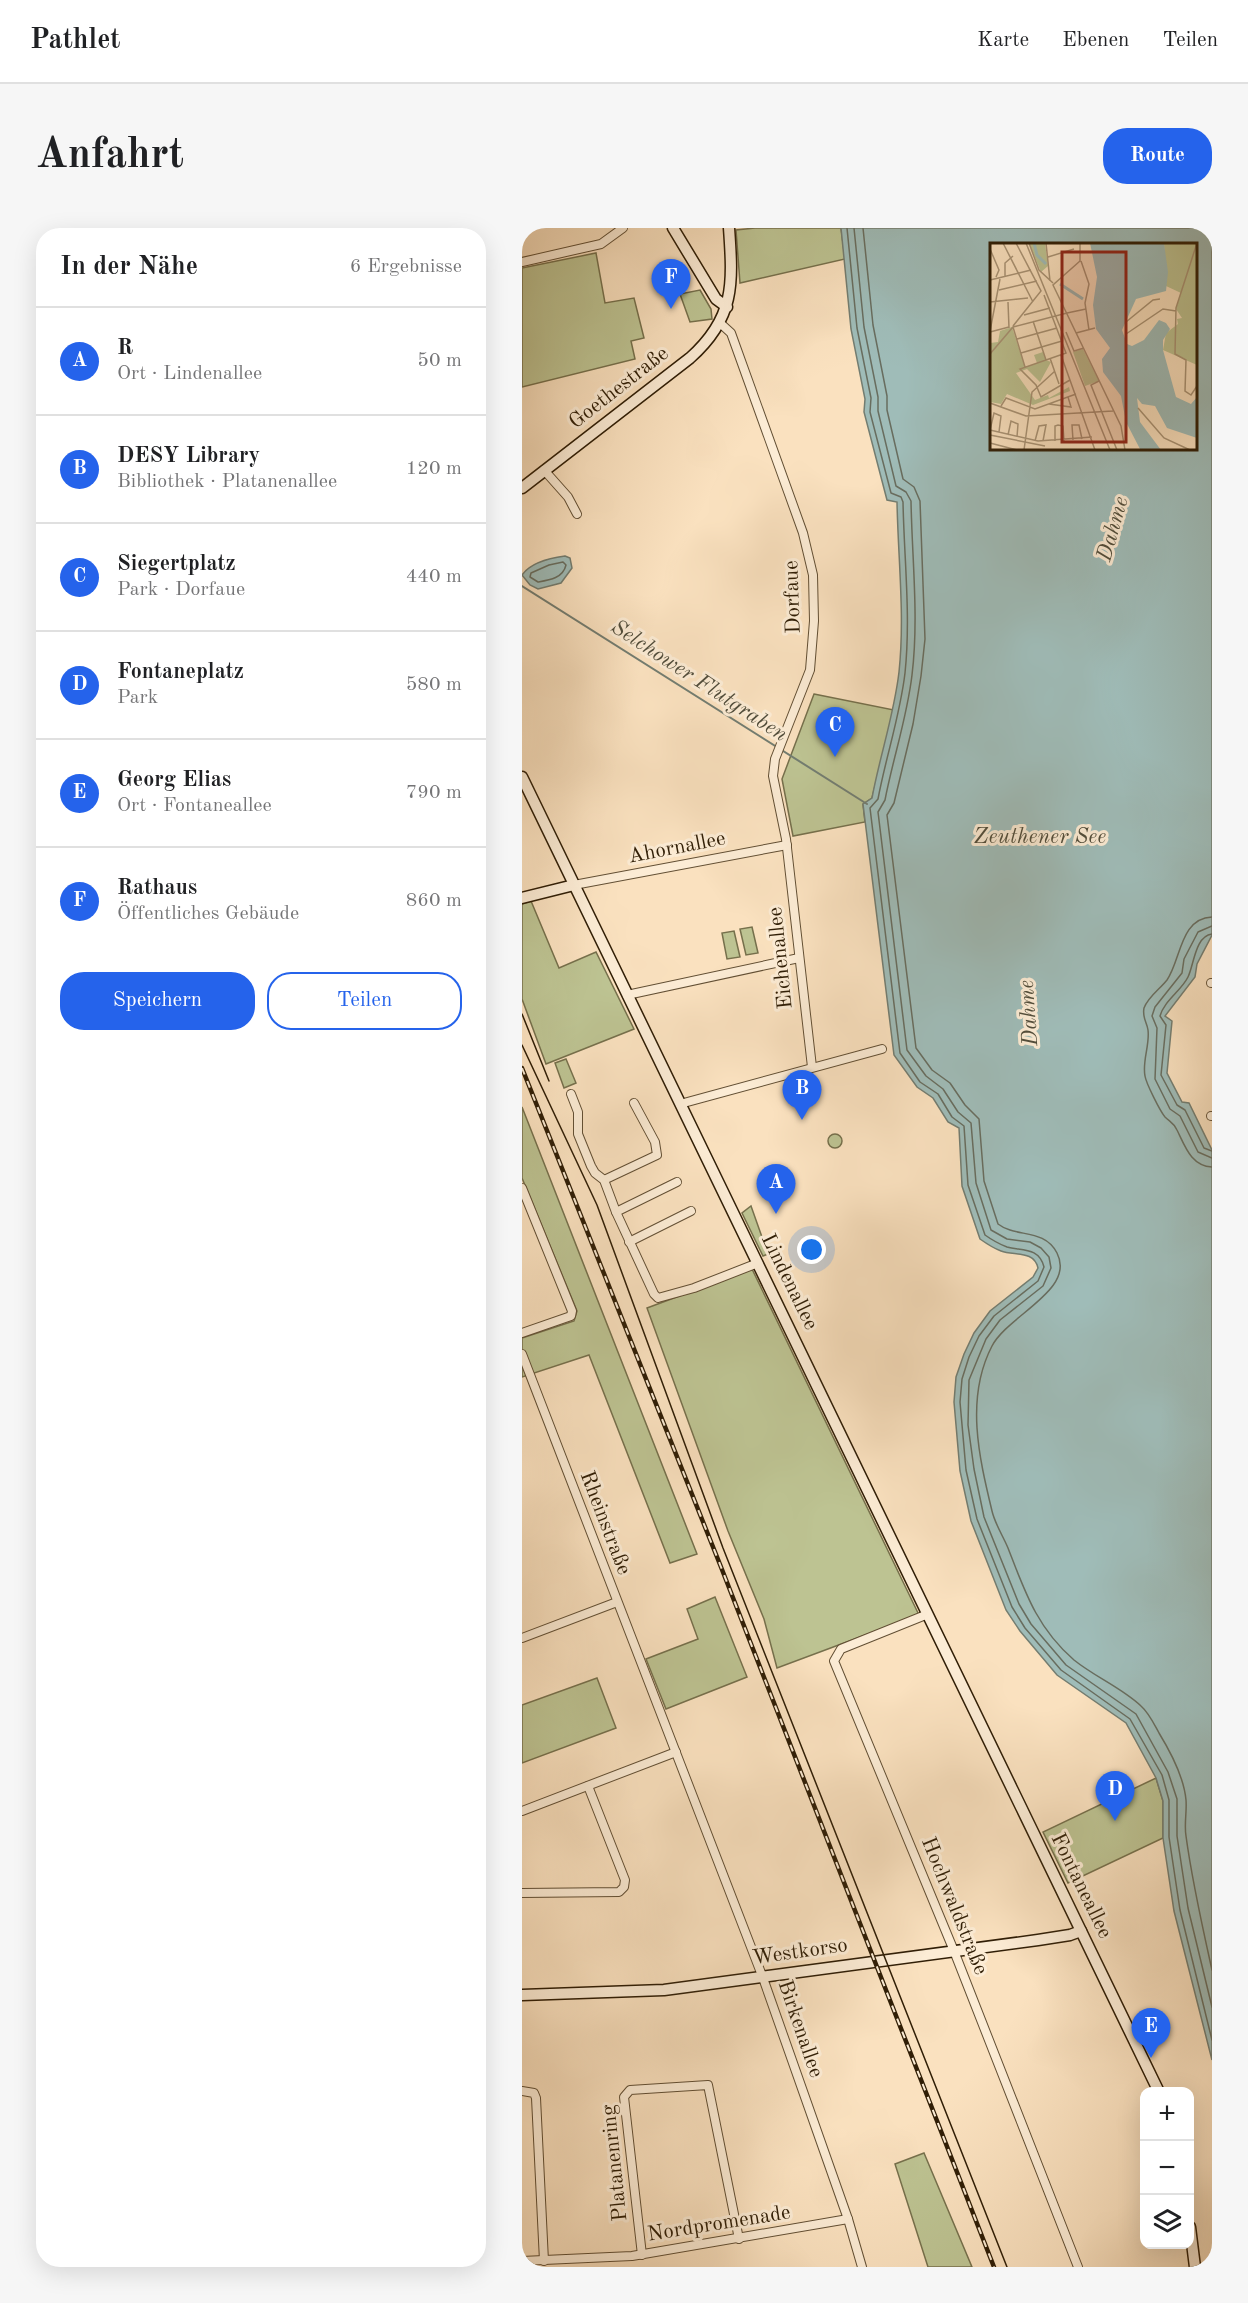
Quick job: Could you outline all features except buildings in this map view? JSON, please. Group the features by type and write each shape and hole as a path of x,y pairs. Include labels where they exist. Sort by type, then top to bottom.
{"main road":[{"path":"673,228 716,299 727,307"},
{"name":"Goethestraße","path":"522,488 690,358 711,338 727,307 732,281 729,228"},
{"path":"522,777 574,885 522,898"},
{"name":"Lindenallee","path":"574,885 968,1696"},
{"name":"Fontaneallee","path":"968,1696 1157,2087"},
{"name":"Westkorso","path":"522,1995 658,1991 1070,1935 1081,1931"},
{"path":"1193,2249 1195,2267"}],"street":[{"path":"522,262 601,244 623,228"},
{"name":"Dorfaue","path":"720,323 731,333 811,556 814,621 811,663 807,682 775,759 773,776 787,844"},
{"path":"544,470 568,496 577,514"},
{"name":"Ahornallee","path":"574,885 787,844"},
{"name":"Eichenallee","path":"787,844 812,1067"},
{"path":"627,995 800,958"},
{"path":"680,1104 882,1048"},
{"path":"571,1094 578,1112 578,1134 595,1173 604,1180 629,1242 658,1298 694,1288 758,1263"},
{"path":"604,1180 657,1155 655,1142 634,1102"},
{"path":"616,1212 676,1182"},
{"path":"522,1188 572,1311 571,1316 522,1333"},
{"path":"629,1242 691,1211"},
{"name":"Rheinstraße","path":"522,1354 657,1704"},
{"path":"522,1638 617,1602"},
{"name":"Hochwaldstraße","path":"928,1614 841,1649 834,1661 954,1951 1078,2267"},
{"name":"Birkenallee","path":"657,1704 763,1978 848,2219 862,2267"},
{"path":"522,1811 676,1752"},
{"path":"522,1893 619,1892 624,1887 625,1880 588,1786"},
{"name":"Platanenring","path":"642,2255 624,2097 630,2090 708,2085 739,2239"},
{"path":"522,2091 534,2093 536,2098 544,2260"},
{"name":"Nordpromenade","path":"522,2261 642,2255 848,2219"}],"green space":[{"path":"841,228 845,259 740,283 736,230"},
{"path":"596,253 605,303 634,298 644,338 631,341 635,359 522,387 522,268"},
{"path":"700,290 711,309 712,319 690,322 680,294"},
{"path":"814,694 894,710 872,798 863,804 865,822 793,836 782,779"},
{"path":"531,901 559,968 596,952 634,1029 546,1064 522,999 522,904"},
{"path":"752,927 758,953 746,955 740,929"},
{"path":"734,931 740,957 727,959 722,933"},
{"path":"566,1059 576,1083 564,1088 555,1063"},
{"path":"522,1107 697,1554 670,1563 589,1355 522,1377 522,1338 574,1321 577,1311 522,1178"},
{"path":"832,1134 838,1134 842,1141 838,1148 832,1148 828,1144 828,1138"},
{"path":"751,1206 768,1254 763,1256 742,1213"},
{"path":"752,1269 919,1615 777,1668 764,1619 728,1531 647,1308"},
{"path":"715,1597 747,1677 666,1709 646,1659 698,1639 687,1609"},
{"path":"597,1678 616,1728 522,1763 522,1705"},
{"path":"1156,1778 1163,1801 1163,1838 1068,1883 1043,1832"},
{"path":"924,2153 972,2267 928,2267 895,2164"}],"water":[{"name":"Zeuthener See","path":"841,228 1212,228 1212,935 1197,964 1195,977 1165,1016 1172,1021 1167,1073 1182,1102 1189,1103 1212,1150 1212,2060 1174,1911 1163,1838 1163,1801 1156,1778 1126,1723 1057,1675 1020,1631 1006,1610 971,1521 960,1471 954,1402 956,1377 964,1354 974,1333 990,1311 1033,1277 1038,1268 1036,1262 1028,1256 1001,1251 980,1239 962,1186 959,1128 948,1122 933,1098 917,1087 894,1055 863,804 872,798 894,704 899,672 901,608 897,502 887,500 864,412 865,399 851,329"},
{"path":"565,556 570,558 572,568 561,583 538,589 530,585 522,575 530,567 547,559"}],"waterway":[{"name":"Selchower Flutgraben","path":"522,586 867,804"}],"tram line":[{"path":"522,1014 549,1081"},
{"path":"522,1045 597,1205 723,1548 1007,2267"}],"railway":[{"path":"522,1068 721,1567 994,2267"}],"place":[{"name":"Rathaus","path":"671,309"},
{"name":"Siegertplatz","path":"835,757"},
{"name":"DESY Library","path":"802,1120"},
{"name":"R","path":"776,1214"},
{"name":"Fontaneplatz","path":"1115,1821"},
{"name":"Georg Elias","path":"1151,2058"}],"water label":[{"name":"Dahme","path":"1113,529"},
{"name":"Dahme","path":"1029,1013"}]}
